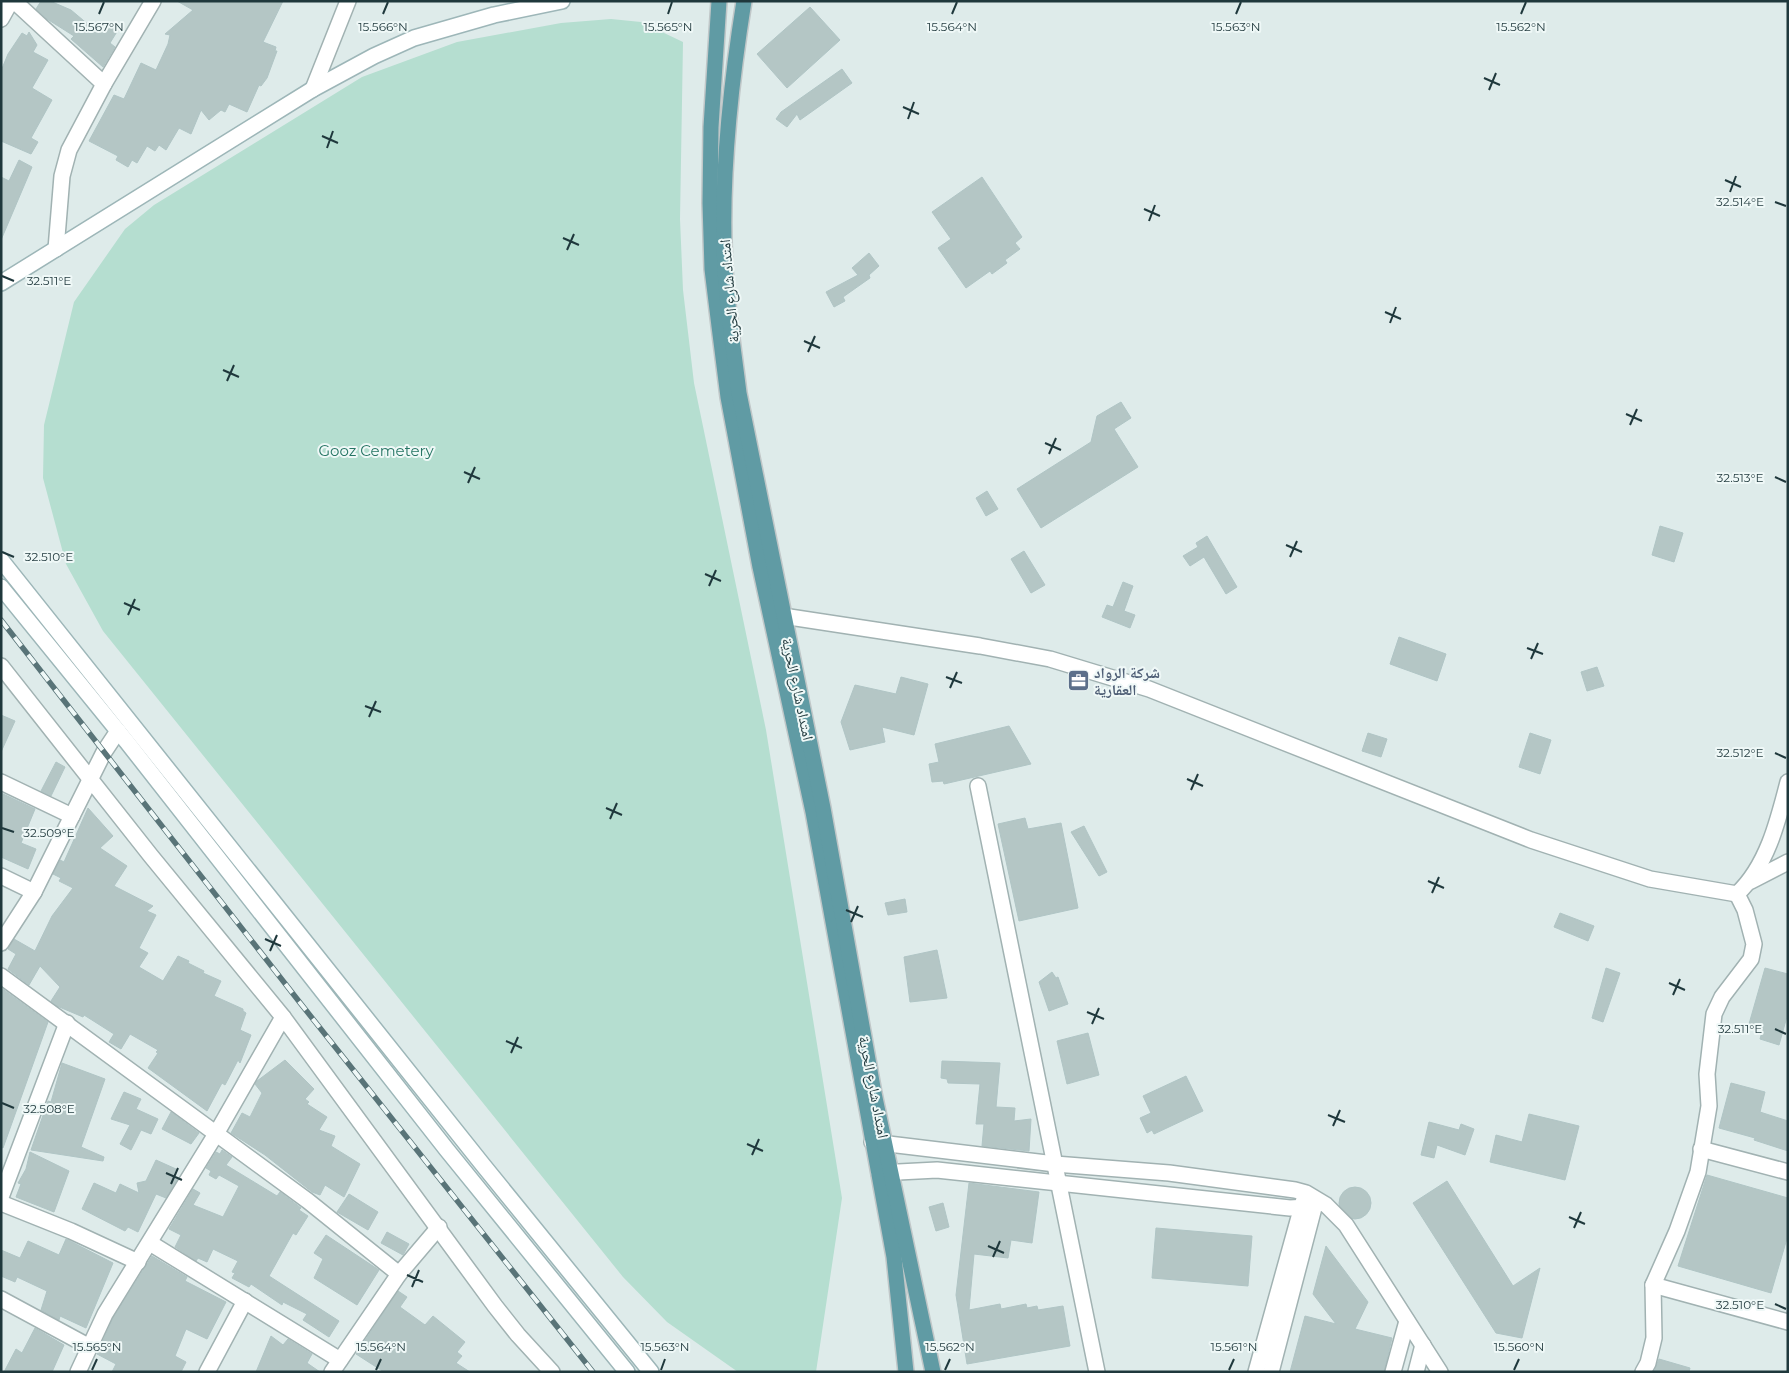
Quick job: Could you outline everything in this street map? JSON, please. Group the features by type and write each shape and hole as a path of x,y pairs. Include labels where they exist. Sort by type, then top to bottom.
{"main road":[{"path":"720,1 711,127 710,203 712,269 728,398 758,557 813,812 884,1173 933,1372"},
{"name":"امتداد شارع الحرية","path":"744,1 730,113 725,191 725,268 739,393 825,818 878,1142"},
{"path":"884,1173 906,1372"},
{"path":"900,1372 905,1351"}],"street":[{"path":"1,19 13,1 104,84"},
{"path":"56,249 62,176 69,150 104,84 153,1"},
{"path":"313,89 348,1"},
{"path":"1,283 313,89 374,56 414,38 521,5 562,1"},
{"path":"1,560 651,1372"},
{"path":"1,588 118,731 447,1150 627,1372"},
{"path":"784,616 980,646 1050,659 1149,689 1531,840 1650,879 1737,894"},
{"path":"1,666 90,780 283,1017 439,1227 495,1306 518,1335 552,1372"},
{"path":"1,943 34,892 104,752 118,731"},
{"path":"1,782 72,816"},
{"path":"1751,881 1778,824 1788,782"},
{"path":"978,786 1097,1372"},
{"path":"1737,894 1751,881 1788,862"},
{"path":"1,876 34,892"},
{"path":"1643,1372 1648,1362 1654,1338 1653,1285 1677,1231 1698,1172 1709,1106 1706,1074 1714,1014 1722,997 1751,959 1754,944 1745,910 1737,894"},
{"path":"1,976 339,1225 399,1274"},
{"path":"78,1372 88,1346 104,1314 150,1243 216,1134 283,1017"},
{"path":"1,1197 67,1023"},
{"path":"878,1142 1055,1164 1168,1173 1326,1205 1340,1217 1440,1372"},
{"path":"1701,1149 1788,1172"},
{"path":"884,1173 937,1170 1290,1208 1308,1200"},
{"path":"1256,1372 1308,1200"},
{"path":"1271,1372 1308,1200"},
{"path":"1,1204 71,1231 138,1262"},
{"path":"150,1243 245,1301 336,1366 399,1274 439,1227"},
{"path":"1653,1285 1788,1322"},
{"path":"1,1299 88,1346"},
{"path":"207,1372 245,1301"},
{"path":"1393,1372 1407,1321"},
{"path":"1416,1372 1423,1345"}],"green space":[{"name":"Gooz Cemetery","path":"611,19 641,22 683,42 680,219 683,290 694,383 766,730 842,1198 816,1372 738,1372 667,1322 623,1277 103,631 66,564 43,478 44,425 74,302 125,229 154,205 362,77 457,42 561,23"}],"building":[{"path":"41,1 50,1 71,10 96,31 101,23 118,30 110,43 115,47 103,67 71,39 74,36 47,19 36,9"},
{"path":"177,1 283,1 263,42 276,47 275,51 277,51 267,78 261,86 259,85 247,112 229,104 225,112 221,110 209,120 201,110 191,134 179,128 166,150 159,145 155,151 147,146 137,163 132,160 128,167 116,160 118,156 89,141 114,95 124,99 141,63 156,70 168,44 170,35 165,34 193,10"},
{"path":"810,7 840,40 787,88 757,54"},
{"path":"29,32 37,45 33,52 48,60 32,88 52,100 31,138 38,142 31,154 1,141 1,71 8,54 22,33 27,36"},
{"path":"842,69 852,83 800,120 797,114 787,127 776,119 781,112"},
{"path":"19,160 32,167 1,240 1,177 9,181"},
{"path":"982,177 1022,237 1015,243 1020,249 1005,260 1007,263 992,274 990,271 966,288 938,248 951,239 932,212"},
{"path":"869,253 879,266 869,275 870,278 843,297 845,301 834,307 826,292 858,275 852,268"},
{"path":"1121,402 1131,418 1114,429 1138,467 1041,528 1017,489 1091,442 1097,416"},
{"path":"987,491 998,509 986,516 976,498"},
{"path":"1660,526 1683,533 1674,562 1652,555"},
{"path":"1207,536 1237,587 1226,594 1204,557 1190,566 1183,556 1198,547 1196,543"},
{"path":"1024,551 1045,585 1031,593 1011,559"},
{"path":"1123,582 1133,586 1124,611 1135,615 1130,628 1102,617 1107,605 1113,607"},
{"path":"1399,637 1446,654 1437,681 1390,664"},
{"path":"1597,667 1604,686 1587,691 1581,672"},
{"path":"901,677 928,684 914,735 882,727 885,742 850,750 841,722 855,685 896,694"},
{"path":"1,715 15,721 1,752"},
{"path":"1009,726 1031,764 944,784 943,781 932,782 929,764 939,762 935,744"},
{"path":"1368,733 1387,739 1381,757 1362,751"},
{"path":"1530,733 1551,740 1540,774 1519,767"},
{"path":"56,762 65,767 51,796 41,791"},
{"path":"1,793 35,809 21,843 36,849 28,869 1,857"},
{"path":"88,808 113,836 100,848 127,866 114,886 153,906 147,911 156,915 139,948 148,953 139,967 163,981 178,956 204,971 203,973 221,981 214,996 243,1009 246,1013 240,1030 251,1035 240,1063 238,1060 225,1085 222,1083 207,1111 148,1068 158,1050 130,1034 121,1049 109,1042 114,1034 84,1015 83,1017 57,1006 51,1001 60,987 40,966 29,985 8,969 16,954 8,949 14,939 35,951 52,916 73,888 59,881 61,878 53,874 60,860 64,862"},
{"path":"1025,818 1028,829 1061,823 1078,908 1019,921 998,824"},
{"path":"1084,826 1107,872 1099,876 1071,832"},
{"path":"905,899 907,912 888,915 885,903"},
{"path":"1560,913 1594,926 1588,941 1554,927"},
{"path":"937,950 947,998 910,1002 904,957"},
{"path":"1606,968 1620,973 1603,1022 1592,1018"},
{"path":"1765,968 1788,974 1788,1013 1779,1045 1760,1039 1763,1028 1749,1024"},
{"path":"1052,972 1056,978 1058,977 1068,1004 1049,1011 1039,982"},
{"path":"1,988 48,1022 3,1148 1,1147"},
{"path":"1088,1033 1099,1075 1067,1084 1057,1041"},
{"path":"285,1060 314,1089 305,1099 309,1102 307,1104 327,1117 319,1130 335,1136 331,1146 360,1164 344,1197 325,1185 320,1195 312,1192 265,1155 231,1133 242,1113 250,1117 262,1093 255,1084 257,1081"},
{"path":"942,1061 1000,1063 996,1107 1015,1108 1014,1121 1031,1119 1029,1151 982,1146 984,1124 976,1124 980,1084 948,1083 947,1079 941,1078"},
{"path":"62,1063 105,1079 81,1147 104,1157 103,1161 31,1150 48,1101 51,1102"},
{"path":"1186,1076 1203,1111 1154,1134 1152,1130 1147,1133 1140,1118 1151,1113 1143,1096"},
{"path":"1731,1083 1765,1092 1760,1112 1788,1121 1788,1151 1754,1140 1755,1138 1719,1128"},
{"path":"124,1092 141,1099 136,1109 158,1119 151,1134 141,1130 131,1150 120,1144 130,1125 111,1119"},
{"path":"171,1112 199,1133 191,1144 162,1129"},
{"path":"1529,1114 1579,1126 1565,1180 1490,1162 1496,1135 1522,1142"},
{"path":"1429,1122 1459,1130 1461,1124 1474,1129 1465,1155 1437,1145 1434,1158 1421,1155"},
{"path":"222,1150 232,1157 226,1165 277,1196 280,1192 301,1208 299,1210 308,1216 296,1235 293,1233 269,1276 339,1321 329,1337 303,1320 307,1314 283,1302 282,1305 251,1284 249,1287 232,1278 235,1273 232,1272 238,1261 213,1249 207,1262 198,1258 196,1261 175,1247 181,1235 169,1229 193,1189 200,1193 193,1205 223,1217 239,1186 219,1175 216,1179 209,1175 211,1171 206,1168 216,1152 220,1154"},
{"path":"30,1152 69,1171 54,1212 16,1197 21,1184 18,1183 26,1169"},
{"path":"156,1160 176,1169 172,1177 177,1180 166,1198 156,1194 138,1232 128,1227 125,1231 82,1209 94,1183 116,1193 120,1184 139,1193 137,1183 146,1181"},
{"path":"1707,1175 1788,1198 1788,1235 1771,1293 1678,1266"},
{"path":"1447,1181 1513,1286 1540,1268 1522,1338 1496,1333 1413,1203"},
{"path":"969,1183 1039,1192 1032,1243 1011,1240 1008,1258 974,1254 969,1310 1000,1304 1001,1309 1026,1304 1027,1308 1037,1306 1038,1310 1063,1306 1070,1346 967,1364 956,1295"},
{"path":"1355,1187 1366,1192 1371,1203 1366,1214 1355,1219 1344,1214 1339,1203 1344,1192"},
{"path":"349,1194 378,1212 368,1230 337,1212"},
{"path":"943,1203 949,1227 936,1231 929,1207"},
{"path":"1156,1228 1252,1236 1248,1286 1152,1278"},
{"path":"387,1232 409,1244 403,1255 381,1243"},
{"path":"326,1235 379,1270 357,1305 314,1278 323,1259 314,1253"},
{"path":"66,1239 113,1263 86,1328 60,1316 59,1320 41,1310 47,1291 17,1277 15,1282 1,1276 1,1250 20,1258 28,1241 59,1255"},
{"path":"1326,1246 1368,1302 1355,1329 1392,1338 1384,1372 1290,1372 1305,1316 1336,1324 1313,1294"},
{"path":"152,1256 187,1277 185,1281 226,1302 207,1339 186,1329 175,1356 186,1362 181,1372 112,1372 116,1364 97,1354 113,1318"},
{"path":"398,1291 407,1297 400,1307 425,1325 433,1316 465,1342 457,1352 462,1356 456,1363 470,1372 384,1372 356,1354"},
{"path":"35,1328 64,1345 52,1372 4,1372 16,1349 22,1353"},
{"path":"271,1336 283,1345 288,1339 312,1354 307,1363 320,1372 256,1372"},
{"path":"1659,1359 1690,1368 1689,1372 1654,1372"}],"railway":[{"path":"1,620 301,1004 593,1372"}],"place":[{"name":"شركة الرواد العقارية","path":"1078,681"}]}
